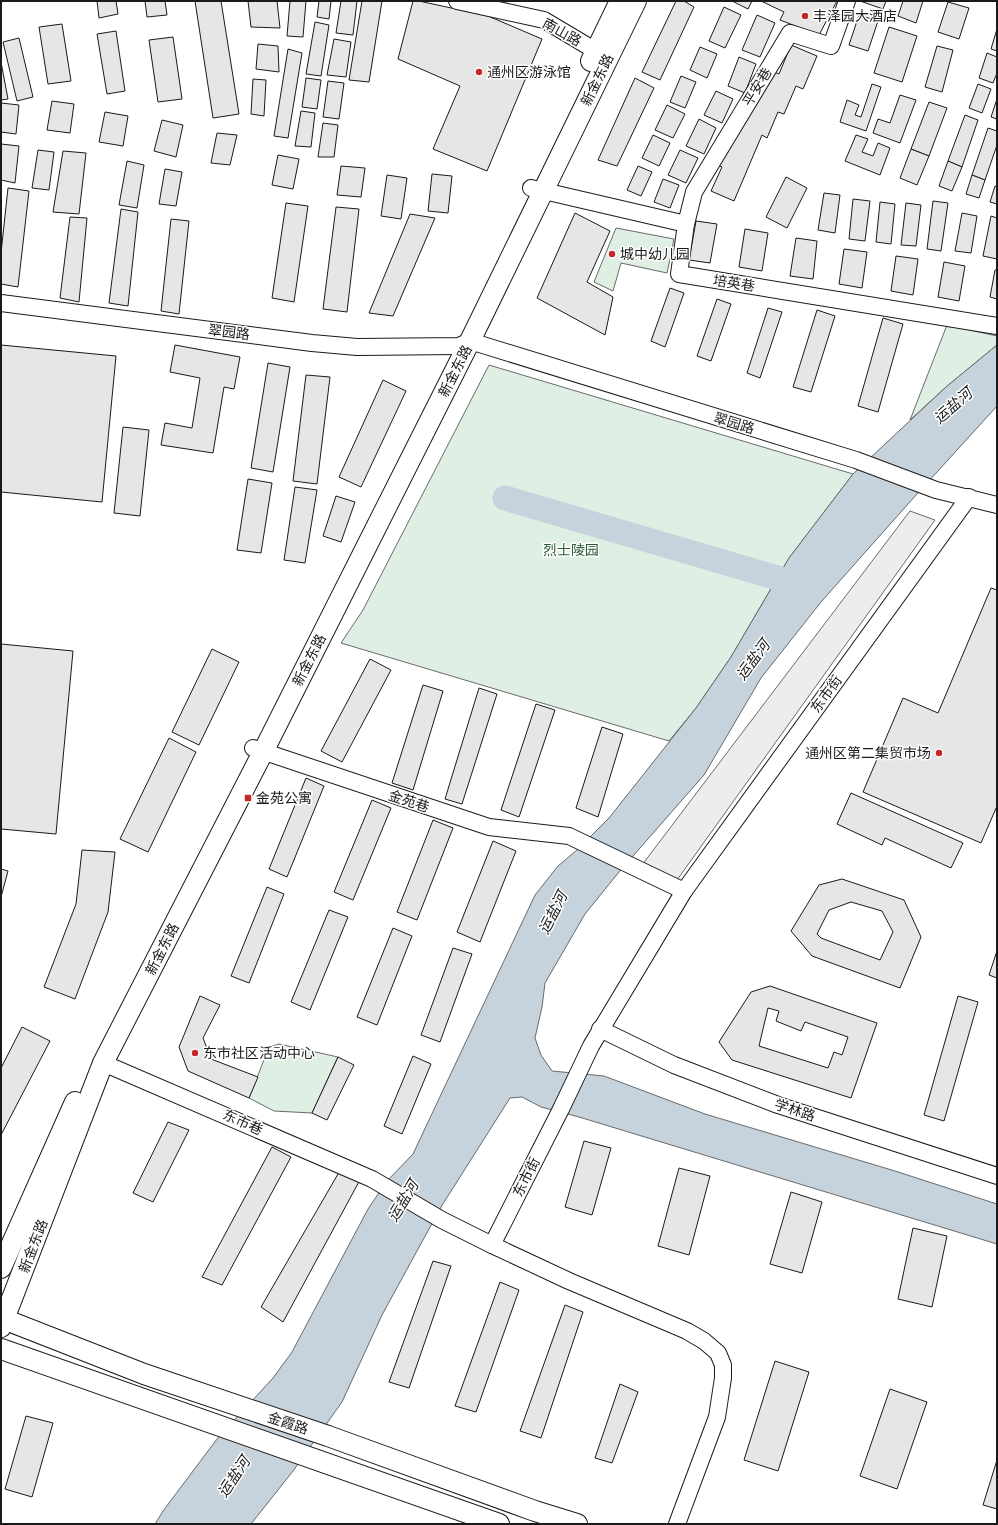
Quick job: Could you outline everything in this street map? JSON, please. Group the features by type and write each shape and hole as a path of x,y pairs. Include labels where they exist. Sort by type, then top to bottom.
{"main road":[{"name":"新金东路","path":"2,1322 104,1063 258,750 464,344 537,189 596,51 620,1"},
{"name":"新金东路","path":"537,189 636,1"},
{"name":"新金东路","path":"1,1268 95,1057 258,750"},
{"name":"金霞路","path":"2,1322 232,1405 328,1436 535,1511 577,1524"},
{"name":"金霞路","path":"1,1349 499,1524"}],"street":[{"name":"南山路","path":"457,1 544,20 596,51"},
{"name":"平安巷","path":"686,224 694,192 790,33 831,46 847,1"},
{"path":"537,189 686,224"},
{"name":"培英巷","path":"686,224 678,274 997,326"},
{"name":"翠园路","path":"1,303 312,343 357,347 464,344 856,460 936,490 997,505"},
{"name":"东市街","path":"492,1245 561,1109 590,1046 684,891 969,497"},
{"name":"金苑巷","path":"258,750 489,827 569,836 684,891"},
{"name":"学林路","path":"600,1029 674,1064 778,1105 997,1176"},
{"name":"东市巷","path":"104,1063 372,1179 442,1220 569,1281 687,1331 704,1341 718,1352 723,1365 723,1378 717,1417 677,1524"}],"green space":[{"path":"616,228 674,239 667,273 621,263 613,291 594,282"},
{"path":"947,325 997,336 997,345 946,387 910,420"},
{"name":"烈士陵园","path":"489,365 853,474 789,558 731,657 696,708 669,741 341,643 363,610"},
{"path":"279,1044 338,1057 312,1113 274,1111 249,1098 269,1047"}],"shaded area":[{"path":"910,511 935,520 677,880 642,865"}],"water":[{"name":"运盐河","path":"997,345 997,406 821,602 761,678 704,775 619,872 585,914 545,983 542,1007 535,1038 541,1055 552,1071 604,1076 705,1114 895,1171 997,1204 997,1244 579,1117 541,1107 522,1097 510,1098 441,1207 382,1315 342,1402 293,1471 251,1524 155,1524 217,1439 273,1378 292,1352 368,1209 387,1181 413,1154 535,895 558,866 577,850 609,818 696,708 731,657 789,558 853,474 946,387"}],"building":[{"path":"97,1 116,1 118,14 99,18"},
{"path":"145,1 165,1 167,15 147,17"},
{"path":"195,1 221,1 239,114 213,118"},
{"path":"248,1 277,1 280,28 251,27"},
{"path":"290,1 306,1 303,37 287,36"},
{"path":"319,1 331,1 329,19 317,17"},
{"path":"341,1 357,1 353,35 336,33"},
{"path":"362,1 382,1 369,82 349,80"},
{"name":"通州区游泳馆","path":"413,1 488,16 542,39 487,171 433,149 460,86 398,59"},
{"path":"676,1 684,1 694,7 660,80 642,72"},
{"path":"732,1 752,1 748,9"},
{"name":"丰泽园大酒店","path":"761,1 837,1 819,35 780,20 784,12"},
{"path":"860,1 886,1 883,9"},
{"path":"903,1 923,1 916,23 898,16"},
{"path":"948,2 969,8 959,39 938,32"},
{"path":"724,7 741,15 725,48 709,41"},
{"path":"757,15 775,23 760,57 742,50"},
{"path":"859,15 878,21 868,51 849,45"},
{"path":"315,22 329,25 321,76 306,74"},
{"path":"62,24 71,81 48,84 39,27"},
{"path":"889,27 917,36 902,82 874,73"},
{"path":"997,29 997,51 991,49"},
{"path":"116,31 125,91 107,94 97,34"},
{"path":"173,37 182,99 158,102 149,40"},
{"path":"19,38 33,97 17,101 3,42"},
{"path":"334,39 351,42 346,77 327,75"},
{"path":"258,44 278,46 279,72 256,69"},
{"path":"791,45 817,56 803,89 796,86 784,114 778,112 767,138 762,135 734,201 711,191 722,167 717,165 754,96 760,99 772,71 779,74"},
{"path":"937,46 953,50 942,92 925,87"},
{"path":"700,47 717,54 707,78 690,70"},
{"path":"288,49 302,53 288,138 274,136"},
{"path":"987,53 997,57 997,73 993,83 979,78"},
{"path":"739,57 756,64 745,93 728,86"},
{"path":"1,62 8,99 1,100"},
{"path":"681,76 696,82 685,108 670,102"},
{"path":"306,78 321,80 317,109 302,107"},
{"path":"635,78 654,88 617,166 598,160"},
{"path":"253,79 266,80 264,116 251,114"},
{"path":"328,81 344,83 339,119 323,117"},
{"path":"872,84 881,87 866,131 840,122 847,100 859,105 855,115 861,117"},
{"path":"978,84 991,89 982,113 969,108"},
{"path":"716,91 733,99 722,123 704,115"},
{"path":"900,95 916,100 900,143 873,133 878,119 890,123"},
{"path":"997,99 997,119 991,117"},
{"path":"52,101 74,104 70,133 47,130"},
{"path":"929,102 947,108 929,156 911,149"},
{"path":"1,103 19,105 16,134 1,132"},
{"path":"667,105 685,114 673,138 655,130"},
{"path":"301,111 315,113 311,147 295,146"},
{"path":"105,112 128,116 123,146 99,142"},
{"path":"965,115 978,120 962,167 948,161"},
{"path":"699,119 716,128 704,154 686,146"},
{"path":"162,120 183,125 176,157 154,151"},
{"path":"323,123 338,125 334,157 318,157"},
{"path":"988,128 997,131 997,145 985,180 972,175"},
{"path":"217,133 237,135 230,165 211,163"},
{"path":"653,135 670,143 659,166 642,158"},
{"path":"856,135 868,139 862,152 873,156 878,143 890,148 880,175 845,161"},
{"path":"1,144 19,146 15,183 1,180"},
{"path":"911,149 929,156 917,185 900,178"},
{"path":"38,150 54,152 49,190 32,188"},
{"path":"680,150 698,158 686,183 668,175"},
{"path":"63,151 86,153 79,214 53,212"},
{"path":"278,155 299,159 293,189 272,185"},
{"path":"127,161 144,165 137,208 119,205"},
{"path":"948,161 962,167 952,191 939,186"},
{"path":"341,166 365,168 361,197 337,195"},
{"path":"638,166 652,172 641,196 627,190"},
{"path":"165,169 182,172 176,206 159,204"},
{"path":"432,174 452,176 448,213 428,211"},
{"path":"387,175 407,178 401,219 381,216"},
{"path":"972,175 985,180 979,198 966,194"},
{"path":"786,177 807,188 787,228 766,217"},
{"path":"663,179 679,185 670,208 654,202"},
{"path":"995,186 997,187 997,204 990,202"},
{"path":"8,188 29,191 18,287 1,284 1,253"},
{"path":"824,193 840,195 835,233 818,230"},
{"path":"853,199 870,201 865,241 849,239"},
{"path":"933,201 948,203 941,251 927,249"},
{"path":"880,202 895,204 891,244 876,242"},
{"path":"286,203 308,206 294,302 272,298"},
{"path":"906,203 921,205 916,246 901,245"},
{"path":"336,207 359,209 347,312 323,309"},
{"path":"121,209 138,212 128,306 109,303"},
{"path":"575,213 610,231 587,282 613,297 605,335 537,298"},
{"path":"962,213 977,216 971,253 955,251"},
{"path":"410,214 435,218 393,316 369,313"},
{"path":"991,216 997,218 997,259 983,256"},
{"path":"70,217 87,218 79,302 60,298"},
{"path":"171,219 189,221 179,314 161,311"},
{"path":"696,221 717,224 710,263 689,260"},
{"path":"745,229 768,233 762,271 739,267"},
{"path":"796,238 817,241 813,279 790,276"},
{"path":"844,249 867,252 862,288 839,284"},
{"path":"896,256 918,259 913,295 891,291"},
{"path":"944,262 965,266 959,301 938,297"},
{"path":"995,270 997,270 997,299 990,297"},
{"path":"670,288 684,293 665,347 651,341"},
{"path":"717,299 731,304 711,361 697,356"},
{"path":"768,308 782,312 760,378 747,373"},
{"path":"817,310 835,316 811,392 793,387"},
{"path":"883,318 903,324 878,412 858,406"},
{"path":"1,345 116,356 102,502 1,492"},
{"path":"175,345 240,357 234,389 224,387 213,453 161,445 165,423 192,428 200,378 170,372"},
{"path":"268,363 290,367 273,472 251,468"},
{"path":"306,375 330,377 317,484 293,481"},
{"path":"383,380 406,391 361,487 339,477"},
{"path":"123,427 149,430 140,516 114,513"},
{"path":"248,479 272,483 261,553 237,550"},
{"path":"295,487 317,490 305,563 284,560"},
{"path":"336,496 355,502 341,542 323,536"},
{"name":"通州区第二集贸市场","path":"991,588 997,590 997,806 981,843 863,792 903,698 938,713"},
{"path":"1,644 73,651 56,834 1,829"},
{"path":"212,649 239,662 199,745 172,732"},
{"path":"370,659 391,670 342,762 321,751"},
{"path":"423,685 443,691 413,790 392,783"},
{"path":"479,688 497,694 462,804 445,799"},
{"path":"536,704 555,710 519,817 501,810"},
{"path":"602,727 623,734 598,817 576,808"},
{"path":"169,738 196,752 148,852 120,839"},
{"path":"306,778 324,786 287,877 269,869"},
{"path":"851,793 963,843 951,868 885,838 882,845 837,824"},
{"path":"372,800 391,808 353,900 334,892"},
{"path":"433,820 453,828 417,920 397,912"},
{"path":"493,841 516,851 480,942 457,932"},
{"path":"82,850 115,852 108,912 75,999 44,987 76,904"},
{"path":"1,869 8,871 1,897"},
{"path":"842,879 904,900 921,937 900,988 812,956 791,931 819,885","holes":["851,902 882,911 893,932 880,960 821,938 817,934 829,910"]},
{"path":"267,887 284,894 249,983 231,976"},
{"path":"329,910 348,917 310,1010 291,1002"},
{"path":"393,928 412,936 377,1025 357,1017"},
{"path":"453,948 472,954 440,1042 421,1035"},
{"path":"997,951 997,978 989,975"},
{"path":"770,986 877,1023 851,1098 732,1060 719,1042 751,992","holes":["768,1008 779,1011 776,1021 801,1031 805,1022 848,1037 842,1055 834,1052 828,1068 759,1046"]},
{"name":"东市社区活动中心","path":"200,996 220,1005 203,1038 211,1059 258,1077 249,1098 188,1071 179,1047"},
{"path":"958,996 978,1002 944,1121 924,1115"},
{"path":"22,1027 50,1041 1,1135 1,1068"},
{"path":"413,1056 431,1064 402,1134 384,1126"},
{"path":"338,1057 354,1065 327,1120 312,1113"},
{"path":"168,1122 189,1130 153,1202 133,1193"},
{"path":"584,1141 611,1148 592,1215 565,1207"},
{"path":"272,1147 291,1157 222,1285 202,1277"},
{"path":"342,1167 361,1178 283,1322 261,1307"},
{"path":"679,1168 710,1176 689,1255 658,1246"},
{"path":"791,1192 822,1202 802,1273 770,1264"},
{"path":"913,1228 947,1236 932,1307 898,1299"},
{"path":"433,1261 451,1266 409,1388 389,1382"},
{"path":"500,1282 519,1290 476,1412 455,1406"},
{"path":"565,1305 583,1312 541,1438 520,1431"},
{"path":"775,1361 809,1372 778,1471 744,1460"},
{"path":"620,1384 638,1392 612,1463 595,1458"},
{"path":"890,1389 927,1402 897,1489 860,1476"},
{"path":"26,1416 53,1423 32,1497 5,1489"},
{"path":"997,1460 997,1509 983,1505"}],"waterway":[{"path":"505,498 808,587"}],"place":[{"name":"丰泽园大酒店","path":"805,16"},
{"name":"通州区游泳馆","path":"479,72"},
{"name":"城中幼儿园","path":"612,254"},
{"name":"通州区第二集贸市场","path":"939,753"},
{"name":"金苑公寓","path":"248,798"},
{"name":"东市社区活动中心","path":"195,1053"}]}
